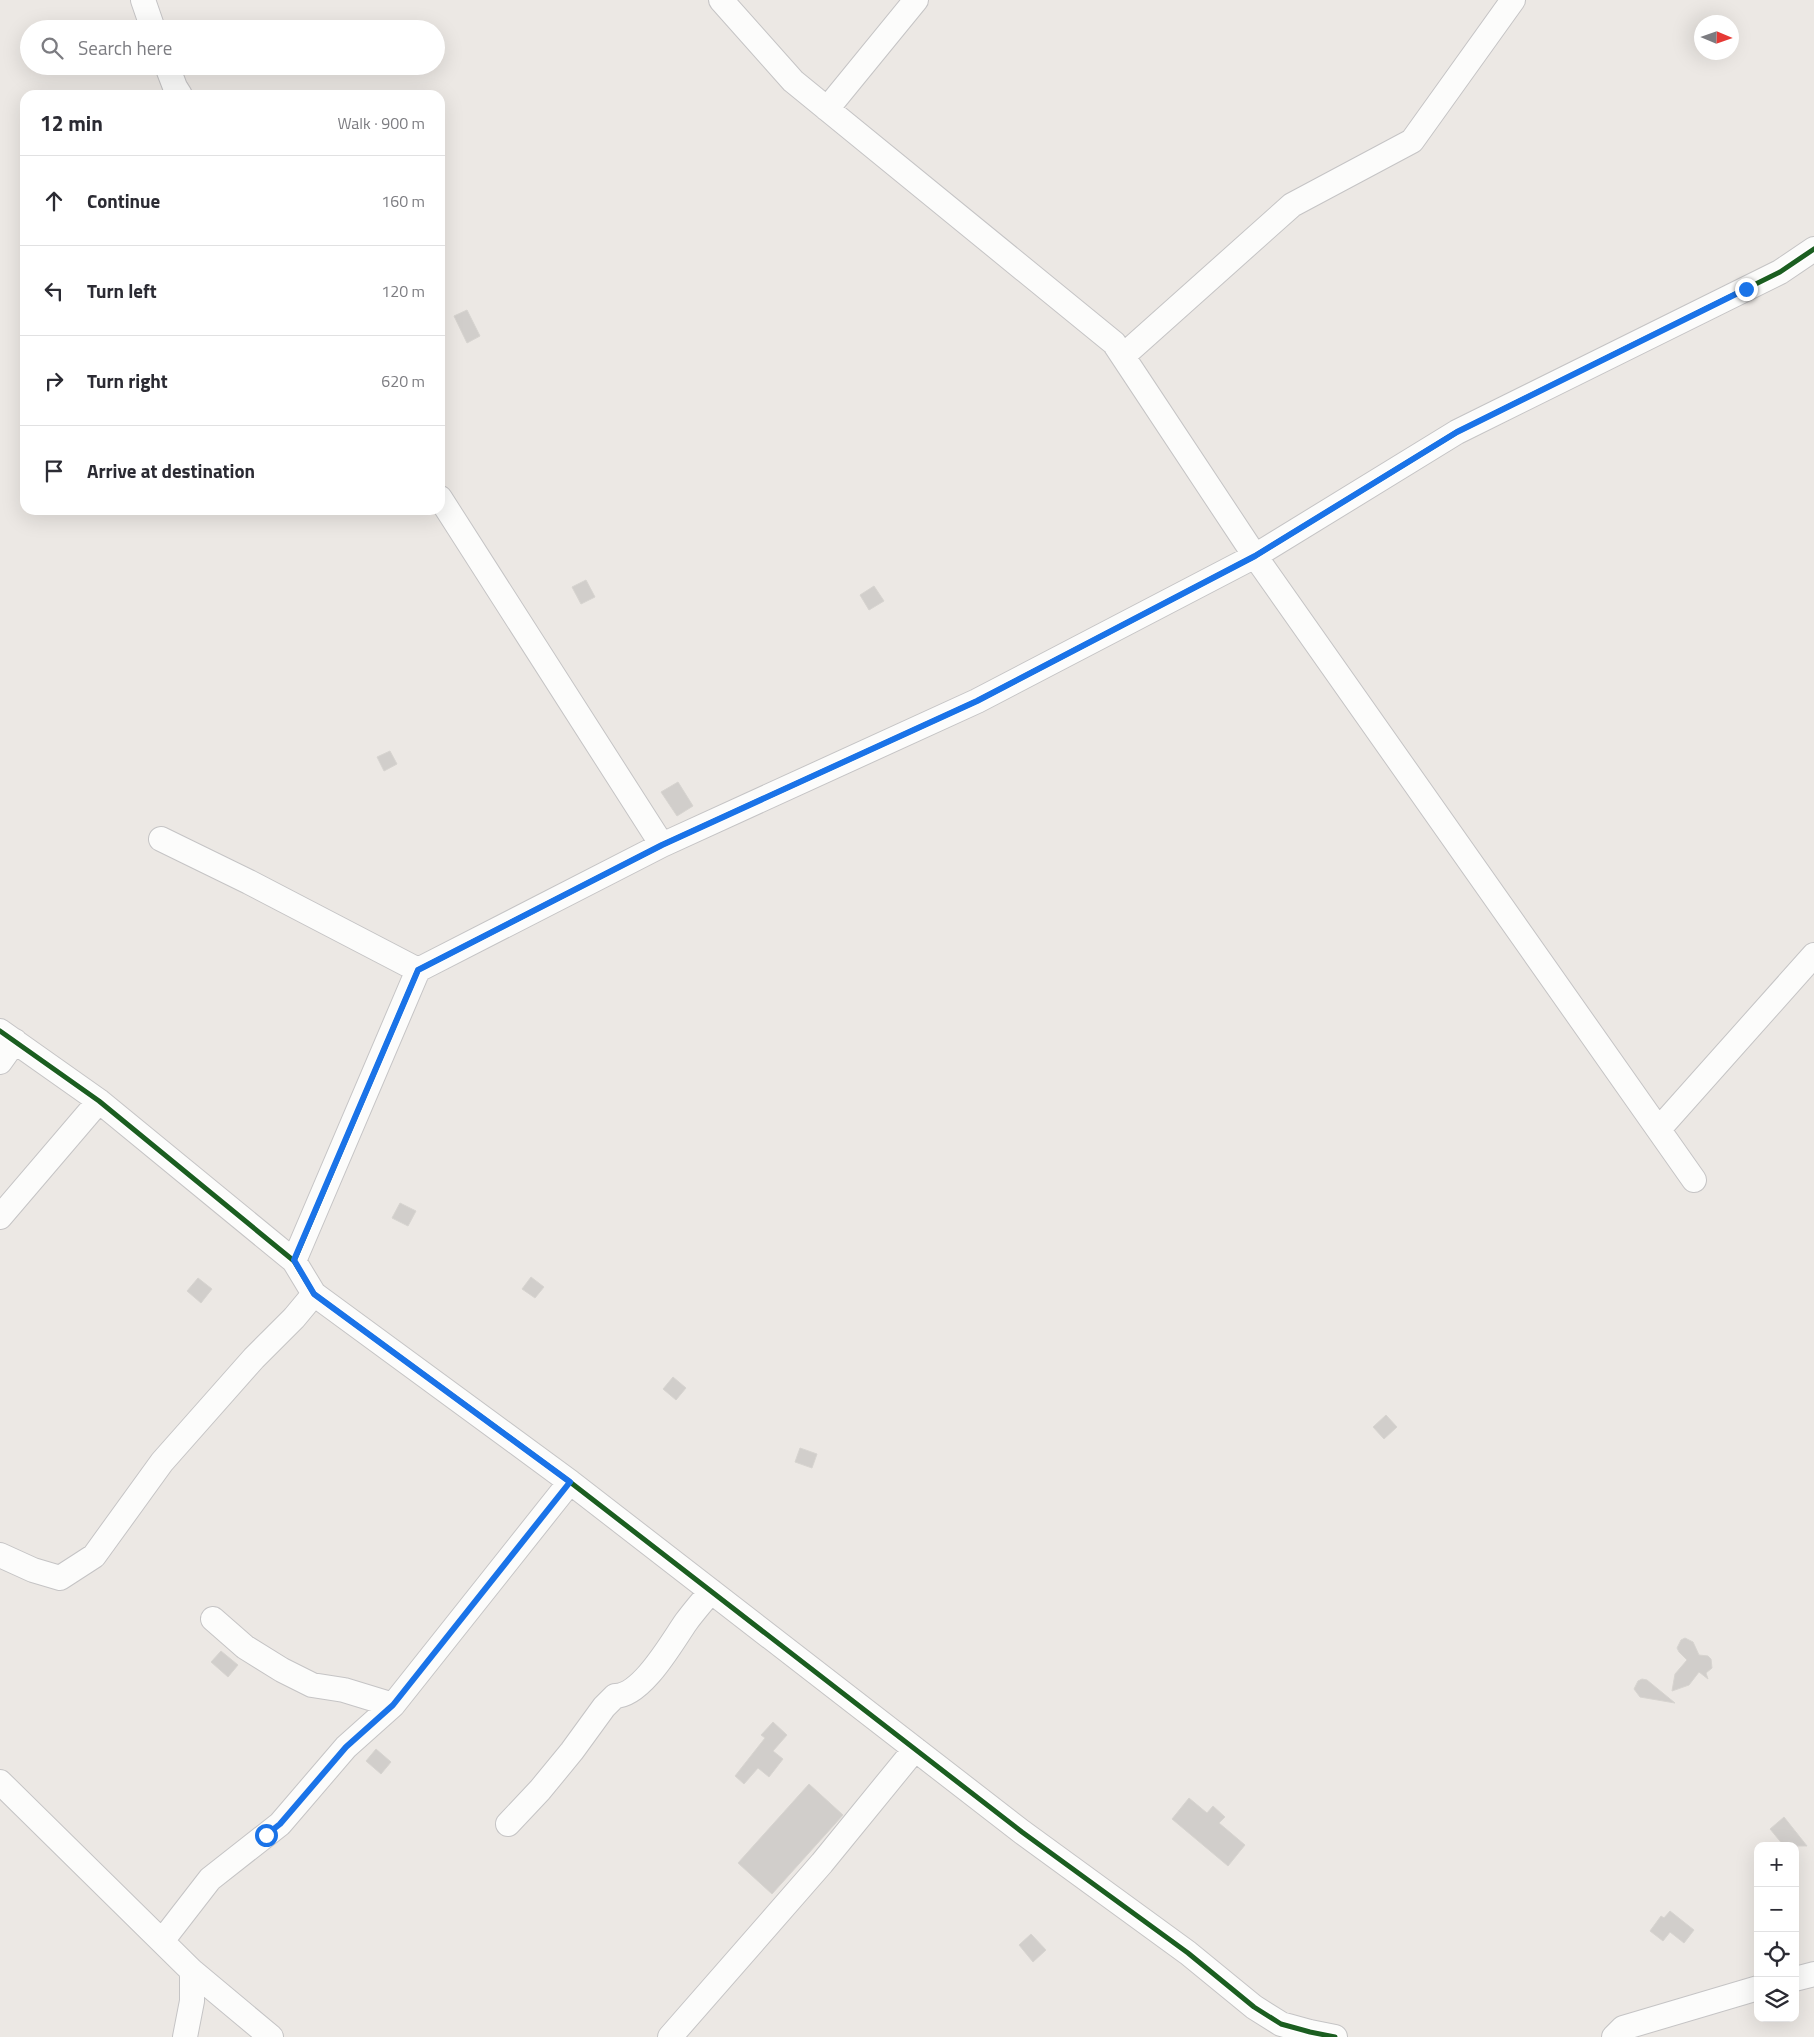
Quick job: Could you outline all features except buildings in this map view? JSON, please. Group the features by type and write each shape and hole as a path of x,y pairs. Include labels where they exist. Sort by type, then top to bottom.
{"street":[{"path":"143,0 150,20"},
{"path":"721,0 793,81 1114,343 1255,556 1694,1180"},
{"path":"827,109 916,0"},
{"path":"1123,356 1292,205 1412,141 1513,0"},
{"path":"171,75 177,90"},
{"path":"294,1260 418,970 662,845 977,701 1255,556 1457,432 1780,272 1814,249"},
{"path":"445,506 662,845"},
{"path":"161,839 249,882 418,970"},
{"path":"1659,1129 1814,955"},
{"path":"0,1062 7,1036 98,1101 294,1260 314,1294 570,1482 1070,1869 1188,1953 1254,2008 1281,2024 1335,2037"},
{"path":"0,1217 98,1101"},
{"path":"0,1554 33,1570 60,1578 94,1556 162,1462 254,1358 294,1318 314,1294"},
{"path":"162,1941 210,1879 280,1824 346,1747 393,1705 570,1482"},
{"path":"508,1824 572,1751 615,1696 624,1696 631,1692 664,1658 687,1621 711,1592"},
{"path":"213,1619 245,1647 282,1670 312,1685 344,1690 393,1705"},
{"path":"670,2037 822,1863 915,1749"},
{"path":"0,1782 192,1971 271,2037"},
{"path":"185,2037 192,2001 192,1971"},
{"path":"1799,1977 1814,1974"},
{"path":"1614,2037 1623,2028 1754,1989"}],"cycle path":[{"path":"294,1261 418,970 662,845 977,701 1255,556 1457,432 1780,272 1814,249"},
{"path":"0,1031 99,1101 294,1261 314,1294 570,1482 1022,1832 1188,1953 1254,2007 1281,2024 1335,2037"}],"route":[{"path":"266,1835 280,1824 346,1747 393,1705 570,1482 314,1294 294,1260 418,970 662,845 977,701 1255,556 1457,432 1746,289"}]}
